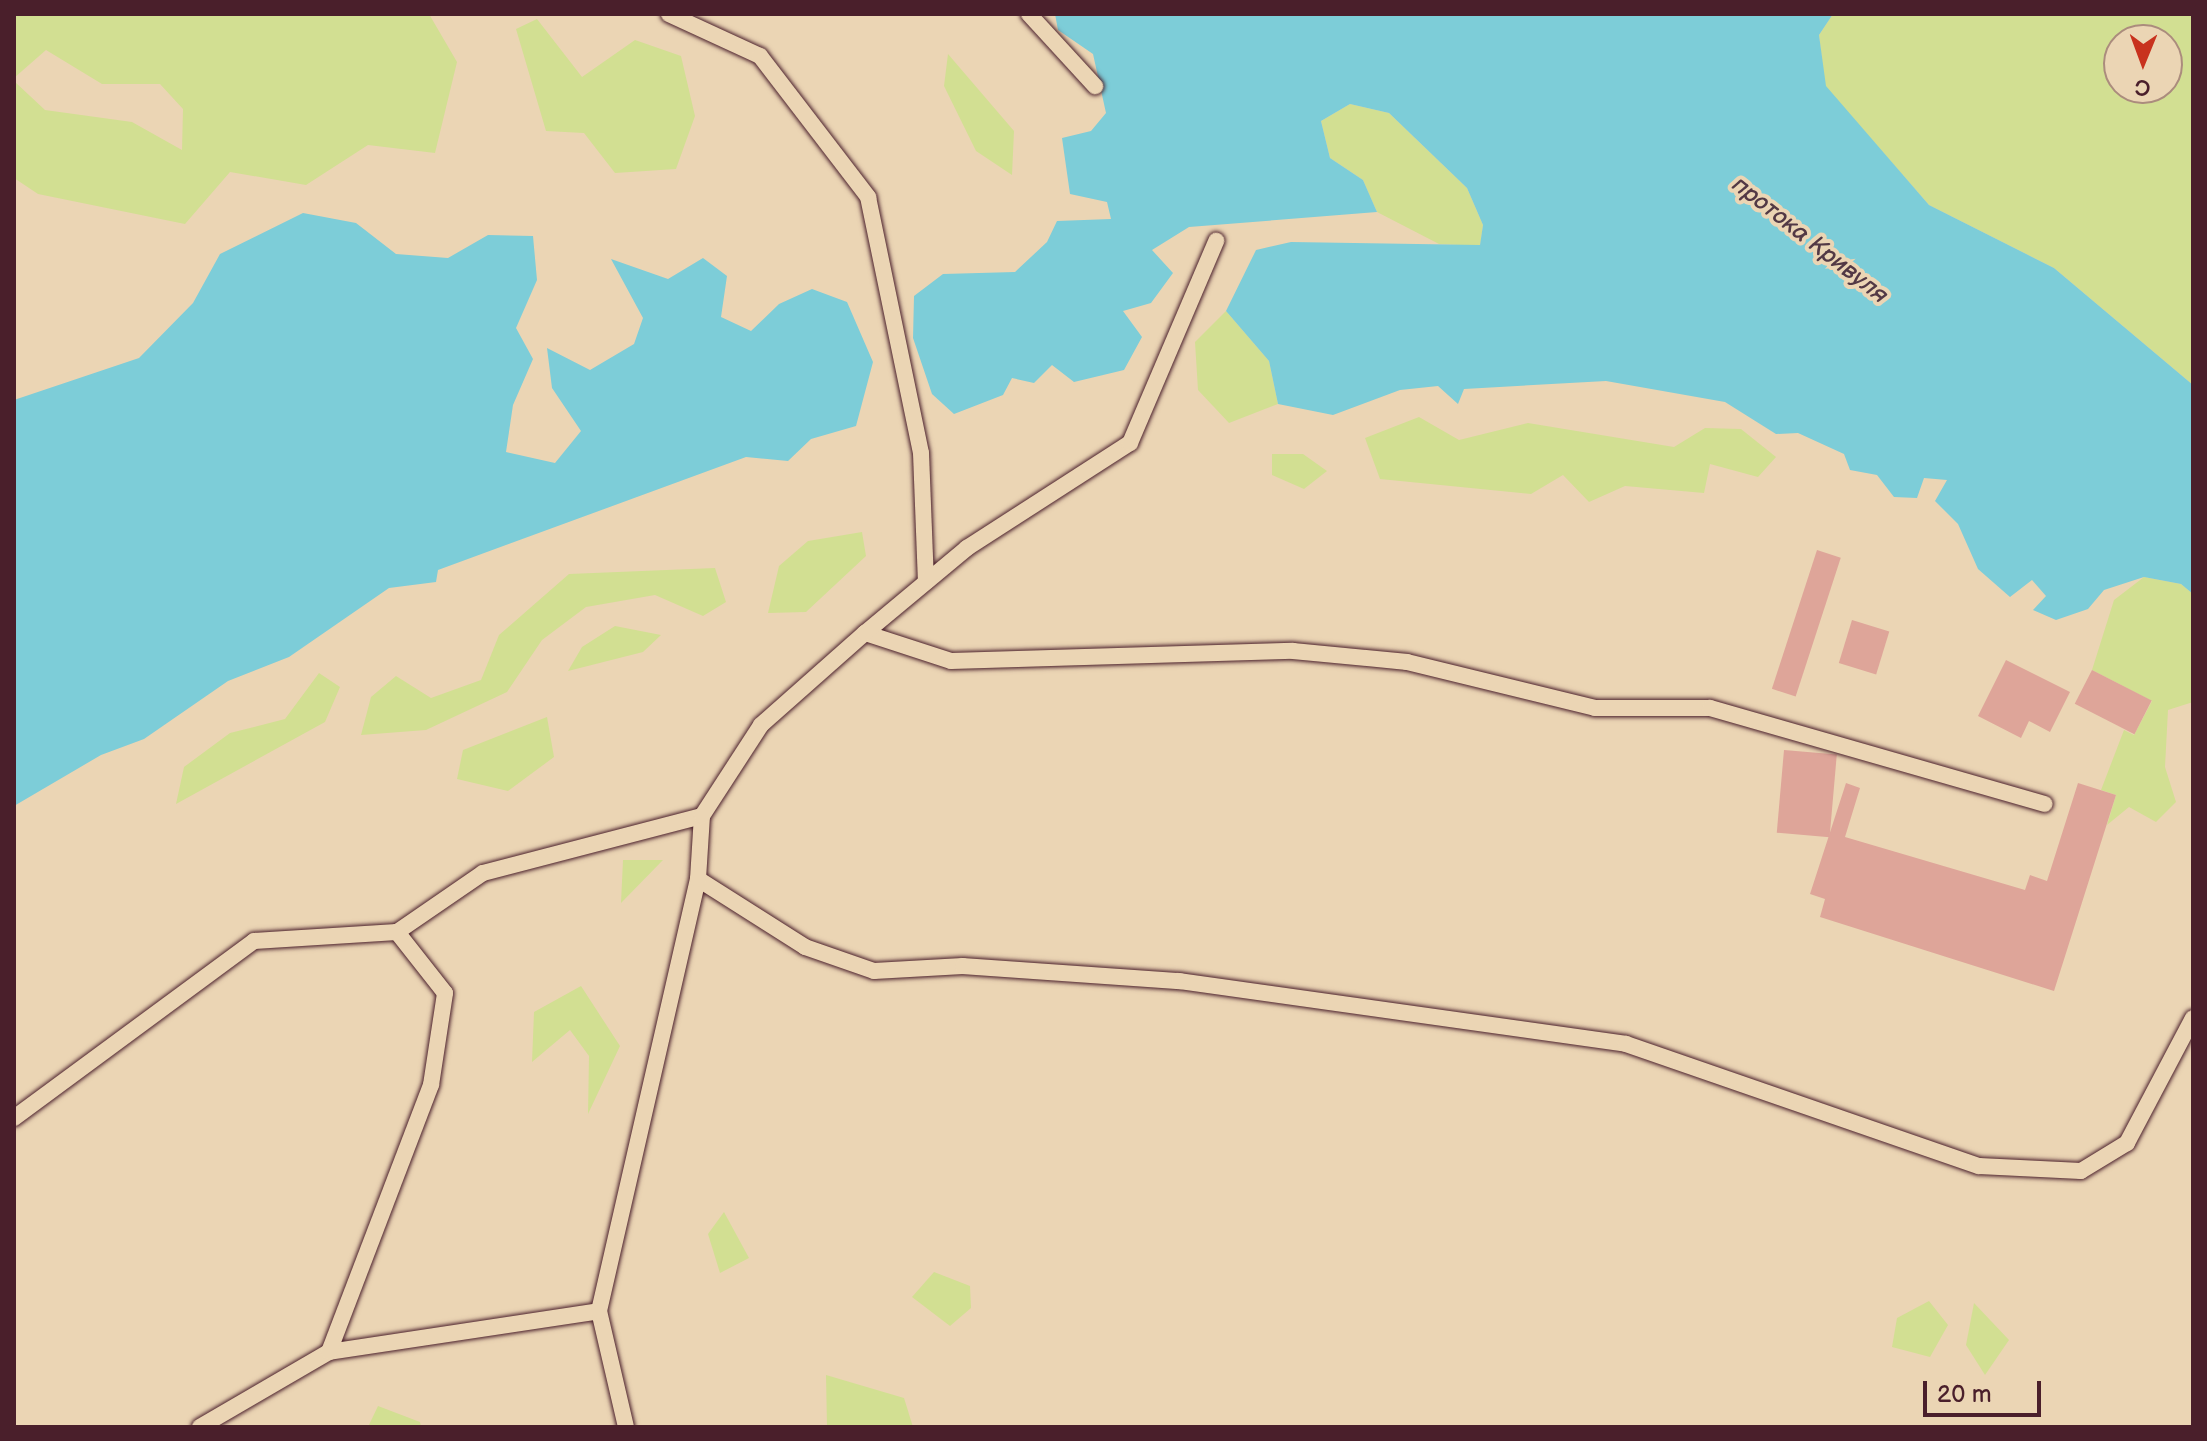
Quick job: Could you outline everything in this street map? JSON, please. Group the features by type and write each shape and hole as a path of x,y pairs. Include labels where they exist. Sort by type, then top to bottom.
{"lane":[{"path":"669,14 760,56 868,197 921,453 926,582"},
{"path":"1029,14 1095,86"},
{"path":"626,1427 599,1311 698,879 702,816 761,725 865,633 926,582 1130,443 1216,241"},
{"path":"865,633 951,661 1293,651 1407,662 1595,708 1710,708 2044,804"},
{"path":"14,1118 254,941 397,932 483,873 702,816"},
{"path":"698,879 805,947 874,971 963,966 1179,981 1626,1044 1979,1166 2081,1171 2127,1143 2193,1018"},
{"path":"329,1352 431,1085 445,993 397,932"},
{"path":"200,1427 329,1352 599,1311"}],"green space":[{"path":"14,14 429,14 457,62 435,153 368,145 306,185 230,172 185,224 38,194 14,178 14,81 45,110 132,122 182,150 183,109 160,84 102,84 46,50 14,78"},
{"path":"1833,14 2193,14 2193,385 2054,268 1929,205 1825,86 1819,35"},
{"path":"537,19 582,77 635,40 681,56 695,116 676,169 615,173 584,133 546,131 516,29"},
{"path":"948,54 1014,131 1012,175 976,151 944,86"},
{"path":"1350,104 1389,113 1467,188 1483,225 1480,246 1439,244 1377,212 1363,180 1330,158 1321,121"},
{"path":"1226,311 1269,361 1278,404 1229,423 1198,390 1195,342"},
{"path":"1419,417 1459,440 1528,423 1674,447 1705,428 1741,429 1776,457 1758,477 1710,464 1704,493 1625,486 1589,502 1563,475 1531,494 1380,479 1365,438"},
{"path":"1272,454 1303,454 1327,471 1304,489 1272,475"},
{"path":"862,532 866,556 806,612 768,613 779,566 808,541"},
{"path":"715,568 726,602 703,616 655,595 586,607 542,640 507,692 426,730 361,735 371,697 396,676 431,698 481,680 499,635 569,574"},
{"path":"2144,577 2181,584 2193,594 2193,702 2168,710 2165,767 2176,802 2156,822 2129,807 2107,825 2116,795 2101,790 2124,730 2134,735 2152,701 2092,670 2114,600"},
{"path":"615,626 661,635 643,652 568,671 582,647"},
{"path":"319,673 340,687 325,722 176,804 184,767 230,733 285,719"},
{"path":"547,717 554,757 508,791 457,779 463,750"},
{"path":"623,860 663,860 621,903"},
{"path":"581,986 620,1046 588,1114 589,1056 570,1030 532,1062 534,1012"},
{"path":"724,1212 749,1258 720,1273 708,1234"},
{"path":"934,1272 970,1286 971,1308 950,1326 912,1297"},
{"path":"1929,1301 1948,1325 1930,1357 1892,1347 1897,1318"},
{"path":"1974,1303 2009,1340 1985,1375 1966,1345"},
{"path":"826,1375 904,1398 913,1427 827,1427"},
{"path":"378,1406 420,1422 421,1427 368,1427"}],"water":[{"name":"протока Кривуля","path":"1055,14 1833,14 1819,35 1826,86 1929,205 2054,268 2193,385 2193,594 2181,584 2144,577 2104,590 2088,609 2056,620 2033,610 2046,596 2032,580 2010,597 1978,569 1958,524 1935,501 1947,480 1924,478 1917,498 1894,497 1877,475 1850,470 1844,454 1798,433 1776,434 1725,402 1606,381 1464,389 1458,404 1438,386 1400,390 1333,415 1278,404 1269,361 1226,311 1256,250 1291,242 1480,245 1483,225 1467,188 1389,113 1350,104 1321,121 1330,158 1363,180 1377,212 1189,227 1152,250 1173,273 1151,303 1123,311 1142,337 1124,370 1074,382 1052,365 1034,383 1012,378 1003,395 954,414 932,394 913,338 914,296 943,274 1015,272 1047,242 1057,221 1111,219 1107,202 1070,194 1062,138 1091,131 1106,113 1093,54 1058,30"},
{"path":"303,213 356,223 396,254 448,258 488,235 533,236 537,280 516,328 533,359 513,405 506,452 555,463 581,431 552,388 547,348 590,370 634,344 643,318 611,259 668,279 703,258 727,276 721,317 751,331 779,304 812,289 847,302 873,362 856,426 811,439 788,461 746,457 438,570 436,582 389,588 289,657 228,681 144,739 101,755 14,806 14,400 139,358 193,303 220,254"}],"building":[{"path":"1817,550 1841,558 1796,697 1772,689"},
{"path":"1852,620 1889,631 1876,674 1839,663"},
{"path":"2006,660 2070,692 2050,732 2029,721 2021,738 1978,716"},
{"path":"2092,670 2152,700 2134,734 2075,704"},
{"path":"1784,750 1837,755 1830,837 1777,833"},
{"path":"1846,783 1860,788 1845,837 2025,890 2030,875 2047,881 2078,783 2116,795 2054,991 1820,917 1825,899 1810,894"}]}
